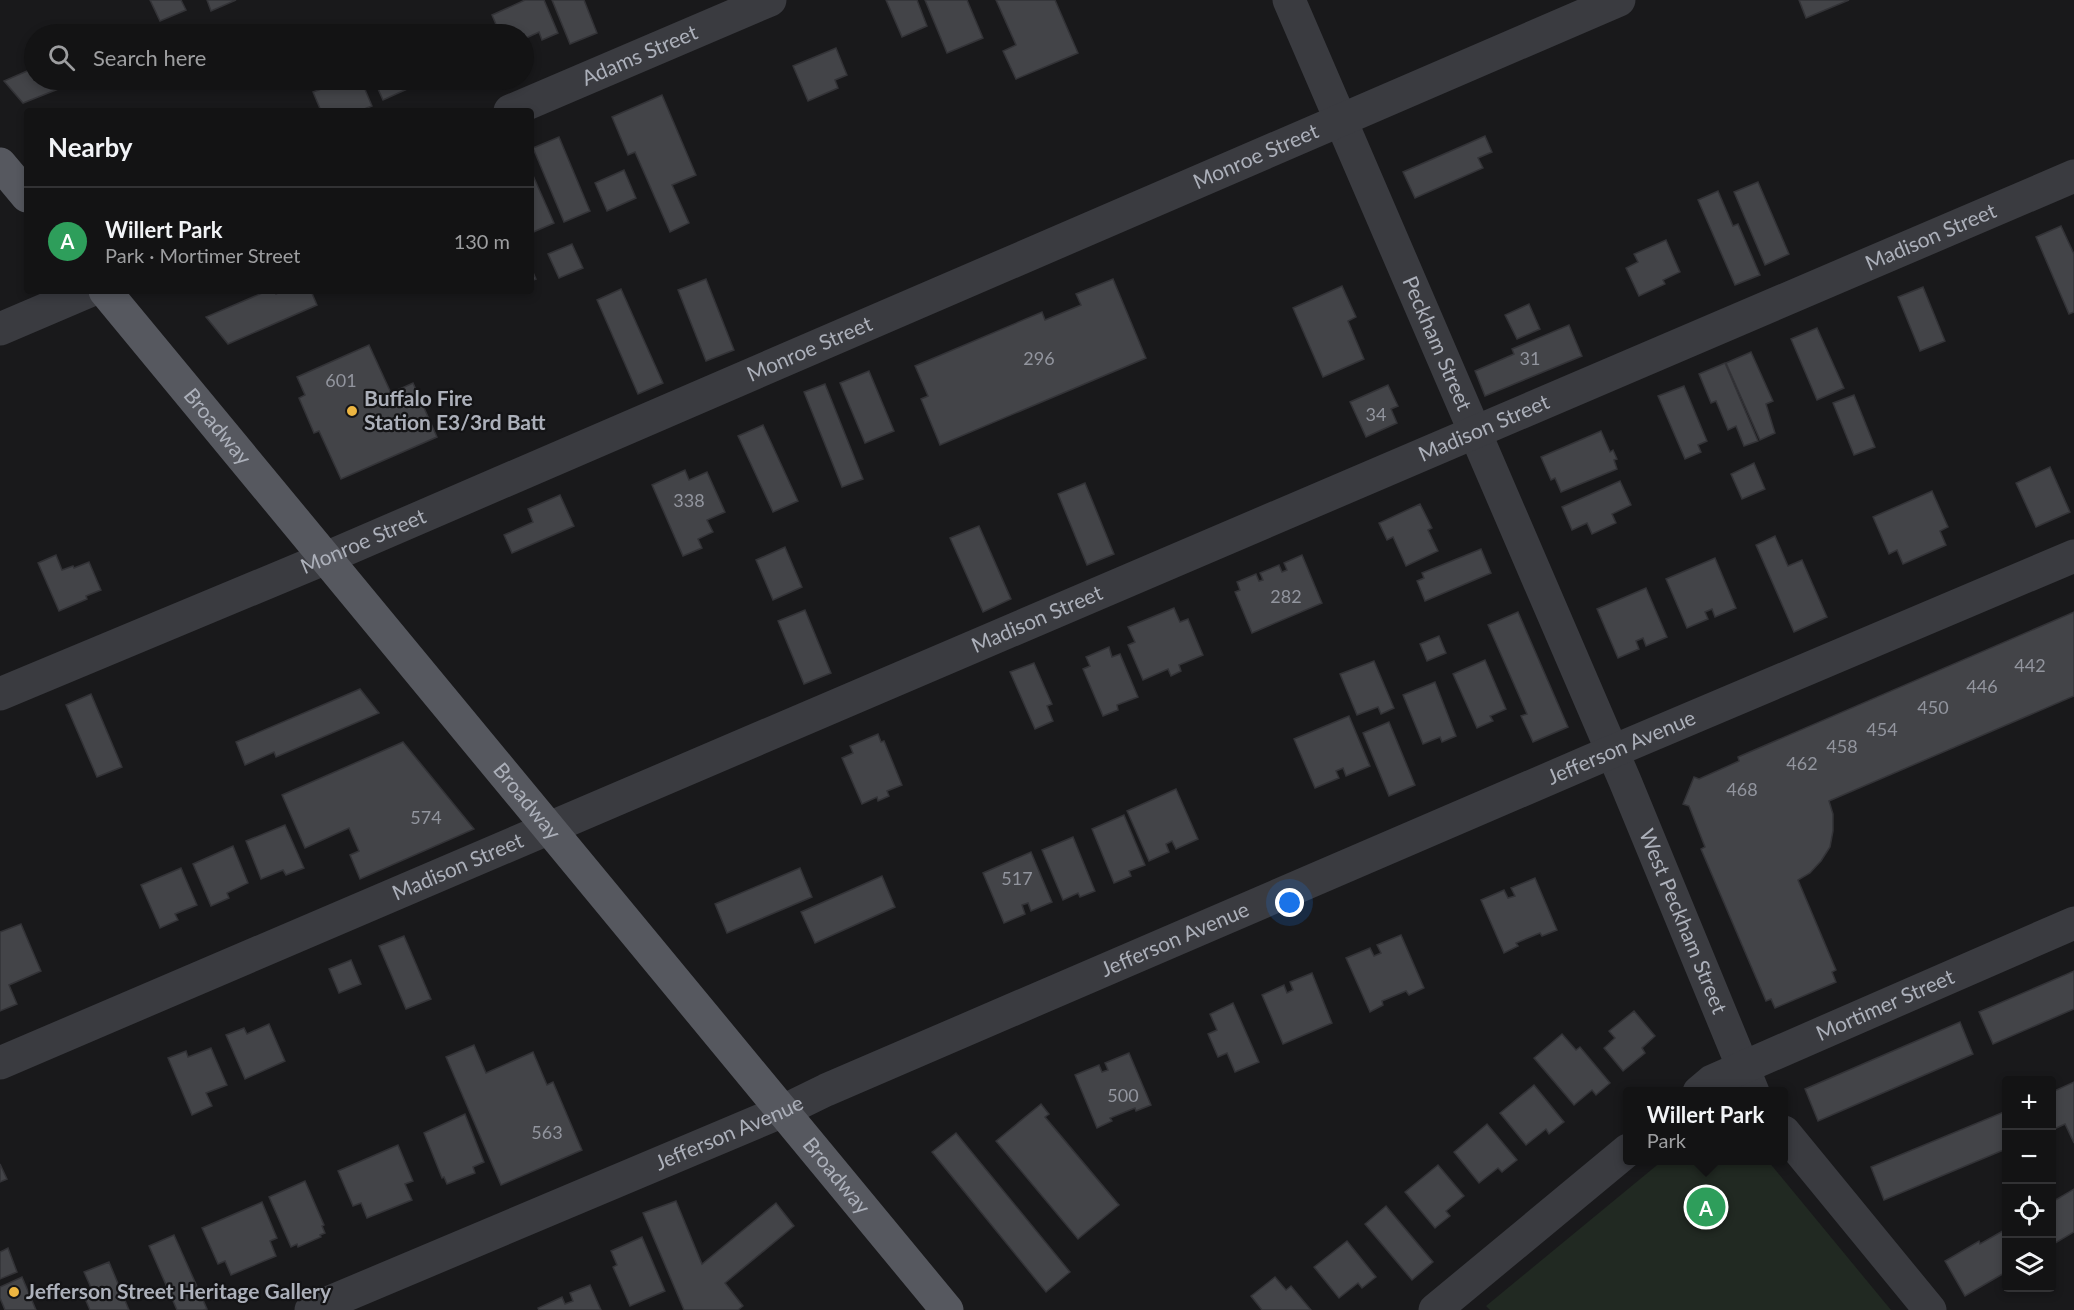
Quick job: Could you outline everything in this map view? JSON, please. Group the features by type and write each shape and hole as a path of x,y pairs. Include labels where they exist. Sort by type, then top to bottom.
{"main road":[{"path":"0,164 24,192"},
{"name":"Broadway","path":"107,294 948,1310"}],"street":[{"name":"Adams Street","path":"517,108 770,0"},
{"name":"Peckham Street","path":"1289,0 1612,752"},
{"name":"Monroe Street","path":"0,694 326,558 1619,0"},
{"name":"Madison Street","path":"0,1063 2074,176"},
{"path":"0,329 82,294"},
{"name":"Jefferson Avenue","path":"310,1310 783,1111 826,1090 1612,752 2074,556"},
{"name":"West Peckham Street","path":"1612,752 1748,1079"},
{"name":"Mortimer Street","path":"1705,1087 1712,1081 1748,1079 2074,923"},
{"path":"1788,1137 1930,1310"},
{"path":"1449,1306 1623,1154"}],"shaded area":[{"path":"1657,1165 1771,1165 1891,1310 1490,1310 1486,1306"}],"building":[{"path":"150,0 181,0 186,10 160,21"},
{"path":"207,0 236,0 211,11"},
{"path":"525,0 544,0 558,33 542,40 539,32 534,34 534,24 496,24 492,15"},
{"path":"552,0 584,0 597,33 570,44"},
{"path":"886,0 917,0 927,26 902,37"},
{"path":"925,0 967,0 983,38 947,53"},
{"path":"996,0 1055,0 1078,53 1016,79 1003,51 1016,45"},
{"path":"1799,0 1849,0 1806,18"},
{"path":"836,48 847,75 835,80 838,88 808,101 793,66"},
{"path":"24,72 24,90 56,90 23,103 4,81"},
{"path":"365,90 372,106 320,108 313,92"},
{"path":"378,90 405,90 383,100"},
{"path":"662,95 696,175 672,185 689,223 670,232 635,152 628,155 612,117"},
{"path":"1485,136 1492,152 1478,158 1483,168 1415,198 1403,172"},
{"path":"559,137 590,211 564,222 534,148"},
{"path":"624,170 636,198 607,211 595,183"},
{"path":"534,178 554,223 534,232"},
{"path":"1758,182 1789,254 1765,265 1734,192"},
{"path":"1718,191 1733,226 1738,224 1760,275 1735,285 1698,200"},
{"path":"2061,226 2074,254 2074,312 2069,314 2036,237"},
{"path":"1666,240 1680,272 1663,280 1665,284 1639,296 1626,268 1638,262 1634,254"},
{"path":"572,244 583,268 559,278 548,254"},
{"path":"706,279 734,350 706,361 678,290"},
{"path":"1113,279 1146,358 940,445 921,399 928,396 915,366 1042,312 1045,320 1081,305 1076,294"},
{"path":"1342,286 1356,317 1348,321 1364,359 1323,377 1293,308"},
{"path":"1923,287 1945,341 1920,351 1898,297"},
{"path":"621,289 663,383 638,394 597,300"},
{"path":"260,294 312,294 317,305 228,344 206,317"},
{"path":"1529,304 1540,329 1517,339 1505,315"},
{"path":"1569,325 1582,356 1485,396 1475,371 1514,354 1512,349"},
{"path":"1817,328 1844,388 1817,400 1791,339"},
{"path":"369,345 391,393 413,383 437,437 341,479 319,431 314,433 299,398 305,395 297,377"},
{"path":"1751,352 1773,401 1766,404 1775,433 1760,440 1726,363"},
{"path":"1725,363 1758,441 1744,446 1736,426 1728,430 1716,401 1711,403 1699,374"},
{"path":"869,371 894,431 865,443 840,383"},
{"path":"825,384 863,479 842,487 804,392"},
{"path":"1388,385 1398,406 1391,409 1397,423 1366,437 1350,402"},
{"path":"1684,386 1707,441 1698,445 1701,452 1685,459 1658,396"},
{"path":"1854,395 1875,447 1854,455 1833,403"},
{"path":"763,425 798,501 773,512 738,436"},
{"path":"1601,431 1610,452 1613,450 1617,459 1614,460 1617,469 1561,492 1555,478 1551,480 1541,457"},
{"path":"1754,463 1765,489 1742,499 1731,474"},
{"path":"2050,467 2070,512 2036,527 2016,483"},
{"path":"685,470 689,480 707,472 725,512 707,520 713,532 698,539 702,548 683,556 652,485"},
{"path":"1620,481 1631,505 1612,514 1616,523 1592,534 1587,523 1572,530 1562,507"},
{"path":"1085,483 1114,554 1087,565 1058,494"},
{"path":"1932,491 1948,527 1940,531 1946,545 1903,564 1897,550 1889,554 1873,517"},
{"path":"560,495 574,526 512,553 504,535 533,522 528,509"},
{"path":"1420,504 1432,528 1428,530 1438,551 1406,566 1393,537 1387,540 1379,523"},
{"path":"979,526 1011,599 983,612 950,538"},
{"path":"1775,536 1788,566 1802,560 1827,617 1794,632 1756,545"},
{"path":"785,547 802,587 773,600 756,560"},
{"path":"1481,549 1491,573 1425,601 1417,581 1424,578 1422,573"},
{"path":"56,555 62,570 89,562 101,590 59,611 38,563"},
{"path":"1302,555 1322,603 1252,633 1235,592 1240,590 1237,582 1256,574 1259,581 1263,580 1260,573 1279,565 1282,572 1287,570 1284,563"},
{"path":"1715,558 1736,608 1715,617 1712,609 1705,612 1708,619 1687,628 1666,579"},
{"path":"1646,588 1667,637 1646,646 1643,638 1636,641 1639,649 1618,658 1597,609"},
{"path":"1174,608 1180,622 1188,619 1203,655 1179,665 1181,671 1171,676 1168,669 1143,680 1128,645 1135,642 1128,627"},
{"path":"805,610 831,673 804,684 778,621"},
{"path":"1518,612 1568,727 1533,742 1521,716 1527,714 1488,625"},
{"path":"2074,612 2074,696 1829,801 1833,814 1830,847 1810,873 1798,880 1836,970 1832,972 1836,982 1775,1008 1771,999 1766,1001 1701,849 1705,847 1689,806 1683,804 1694,777 1699,779 1739,761 1738,757"},
{"path":"1439,636 1446,653 1427,661 1420,644"},
{"path":"1109,647 1112,657 1120,654 1138,697 1117,705 1118,710 1103,716 1083,669 1090,666 1086,657"},
{"path":"1485,660 1506,709 1490,716 1493,721 1477,728 1453,674"},
{"path":"1374,661 1394,708 1381,714 1378,707 1357,715 1340,674"},
{"path":"1034,663 1052,704 1047,706 1053,721 1035,729 1010,672"},
{"path":"1435,682 1456,736 1442,742 1440,737 1423,744 1403,695"},
{"path":"360,689 379,713 276,757 274,752 245,765 236,742"},
{"path":"91,694 122,767 97,777 66,705"},
{"path":"1349,716 1370,766 1346,776 1343,768 1336,771 1339,778 1315,788 1294,739"},
{"path":"1389,722 1415,785 1389,796 1363,733"},
{"path":"878,734 881,742 884,741 902,785 887,791 889,796 878,801 877,797 862,804 842,758 853,753 850,746"},
{"path":"403,742 474,829 360,879 350,855 359,851 349,828 305,848 282,795"},
{"path":"1176,789 1198,839 1176,849 1172,841 1166,844 1169,852 1149,861 1127,811"},
{"path":"1124,815 1145,865 1129,871 1131,876 1114,883 1092,829"},
{"path":"285,825 304,868 286,875 283,870 261,879 246,841"},
{"path":"1073,837 1095,891 1080,897 1078,893 1063,900 1042,850"},
{"path":"233,846 248,883 227,893 229,898 211,906 193,864"},
{"path":"1031,852 1052,902 1031,911 1028,903 1022,905 1025,914 1004,923 983,873"},
{"path":"181,868 197,905 175,914 178,920 160,928 141,885"},
{"path":"800,868 812,897 727,933 715,904"},
{"path":"882,876 895,907 815,943 801,912"},
{"path":"1535,878 1557,930 1542,936 1540,933 1516,943 1518,946 1504,953 1481,900 1504,890 1508,898 1515,896 1511,888"},
{"path":"21,924 41,971 9,985 17,1004 0,1011 0,932"},
{"path":"1401,935 1424,988 1409,995 1406,991 1382,1001 1383,1005 1370,1012 1346,958 1370,948 1374,956 1381,953 1377,945"},
{"path":"404,936 431,999 406,1009 379,946"},
{"path":"351,960 361,984 339,993 329,969"},
{"path":"2074,971 2074,1009 1993,1044 1979,1012"},
{"path":"1312,973 1332,1023 1283,1044 1262,995 1284,985 1287,993 1293,990 1290,982"},
{"path":"1233,1003 1259,1062 1235,1072 1227,1053 1218,1057 1208,1034 1217,1030 1210,1014"},
{"path":"1634,1011 1655,1036 1642,1048 1645,1053 1623,1071 1604,1048 1615,1038 1609,1031"},
{"path":"1960,1022 1973,1054 1818,1121 1805,1089"},
{"path":"269,1024 285,1061 245,1079 226,1035 244,1028 247,1034"},
{"path":"1562,1034 1576,1050 1580,1047 1610,1083 1596,1095 1592,1090 1574,1105 1534,1058"},
{"path":"474,1045 486,1073 533,1052 547,1085 553,1082 582,1150 501,1185 446,1057"},
{"path":"211,1048 227,1085 206,1093 212,1106 192,1115 168,1058 186,1051 188,1057"},
{"path":"1129,1053 1151,1105 1136,1111 1135,1108 1110,1118 1112,1121 1097,1128 1075,1075 1099,1065 1102,1072 1108,1070 1105,1063"},
{"path":"2074,1082 2074,1143 2065,1124 2056,1128 2056,1090"},
{"path":"1534,1085 1564,1122 1549,1134 1546,1129 1526,1145 1500,1113"},
{"path":"1041,1104 1049,1114 1045,1117 1119,1205 1078,1239 996,1141"},
{"path":"2002,1113 2002,1151 1884,1200 1871,1167"},
{"path":"465,1114 484,1162 473,1167 475,1173 447,1184 444,1177 442,1178 424,1133"},
{"path":"1487,1124 1517,1160 1502,1172 1498,1168 1479,1183 1454,1152"},
{"path":"956,1133 1070,1272 1046,1292 932,1152"},
{"path":"398,1145 413,1181 405,1184 412,1200 367,1218 361,1203 353,1206 338,1171"},
{"path":"0,1164 7,1179 0,1182"},
{"path":"1438,1165 1464,1196 1446,1211 1450,1216 1435,1228 1405,1192"},
{"path":"305,1181 324,1225 322,1226 325,1233 298,1247 297,1244 291,1247 269,1197"},
{"path":"2074,1189 2074,1232 2056,1243 2056,1238 2056,1200"},
{"path":"676,1201 702,1264 776,1203 794,1226 725,1283 743,1306 738,1310 684,1310 643,1213"},
{"path":"262,1202 277,1238 270,1241 276,1256 231,1275 225,1261 218,1264 202,1228"},
{"path":"1386,1206 1433,1262 1412,1280 1365,1224"},
{"path":"2002,1231 2002,1274 1965,1296 1945,1261 1979,1241 1980,1244"},
{"path":"174,1235 207,1309 177,1310 149,1246"},
{"path":"642,1237 665,1291 630,1306 613,1267 617,1265 611,1251"},
{"path":"1347,1241 1376,1277 1362,1288 1358,1283 1339,1298 1314,1267"},
{"path":"8,1248 17,1272 0,1279 0,1252"},
{"path":"109,1262 129,1310 90,1310 83,1294 92,1290 84,1272"},
{"name":"Jefferson Street Heritage Gallery","path":"22,1277 36,1310 5,1310 0,1298 0,1287"},
{"path":"1275,1277 1286,1290 1291,1286 1311,1310 1262,1310 1251,1296"},
{"path":"590,1285 601,1310 539,1310 538,1308 562,1297 565,1304 573,1301 570,1293"}],"place":[{"name":"Buffalo Fire Station E3/3rd Batt","path":"352,411"},
{"name":"Willert Park","path":"1706,1207"},
{"name":"Jefferson Street Heritage Gallery","path":"14,1292"}]}
